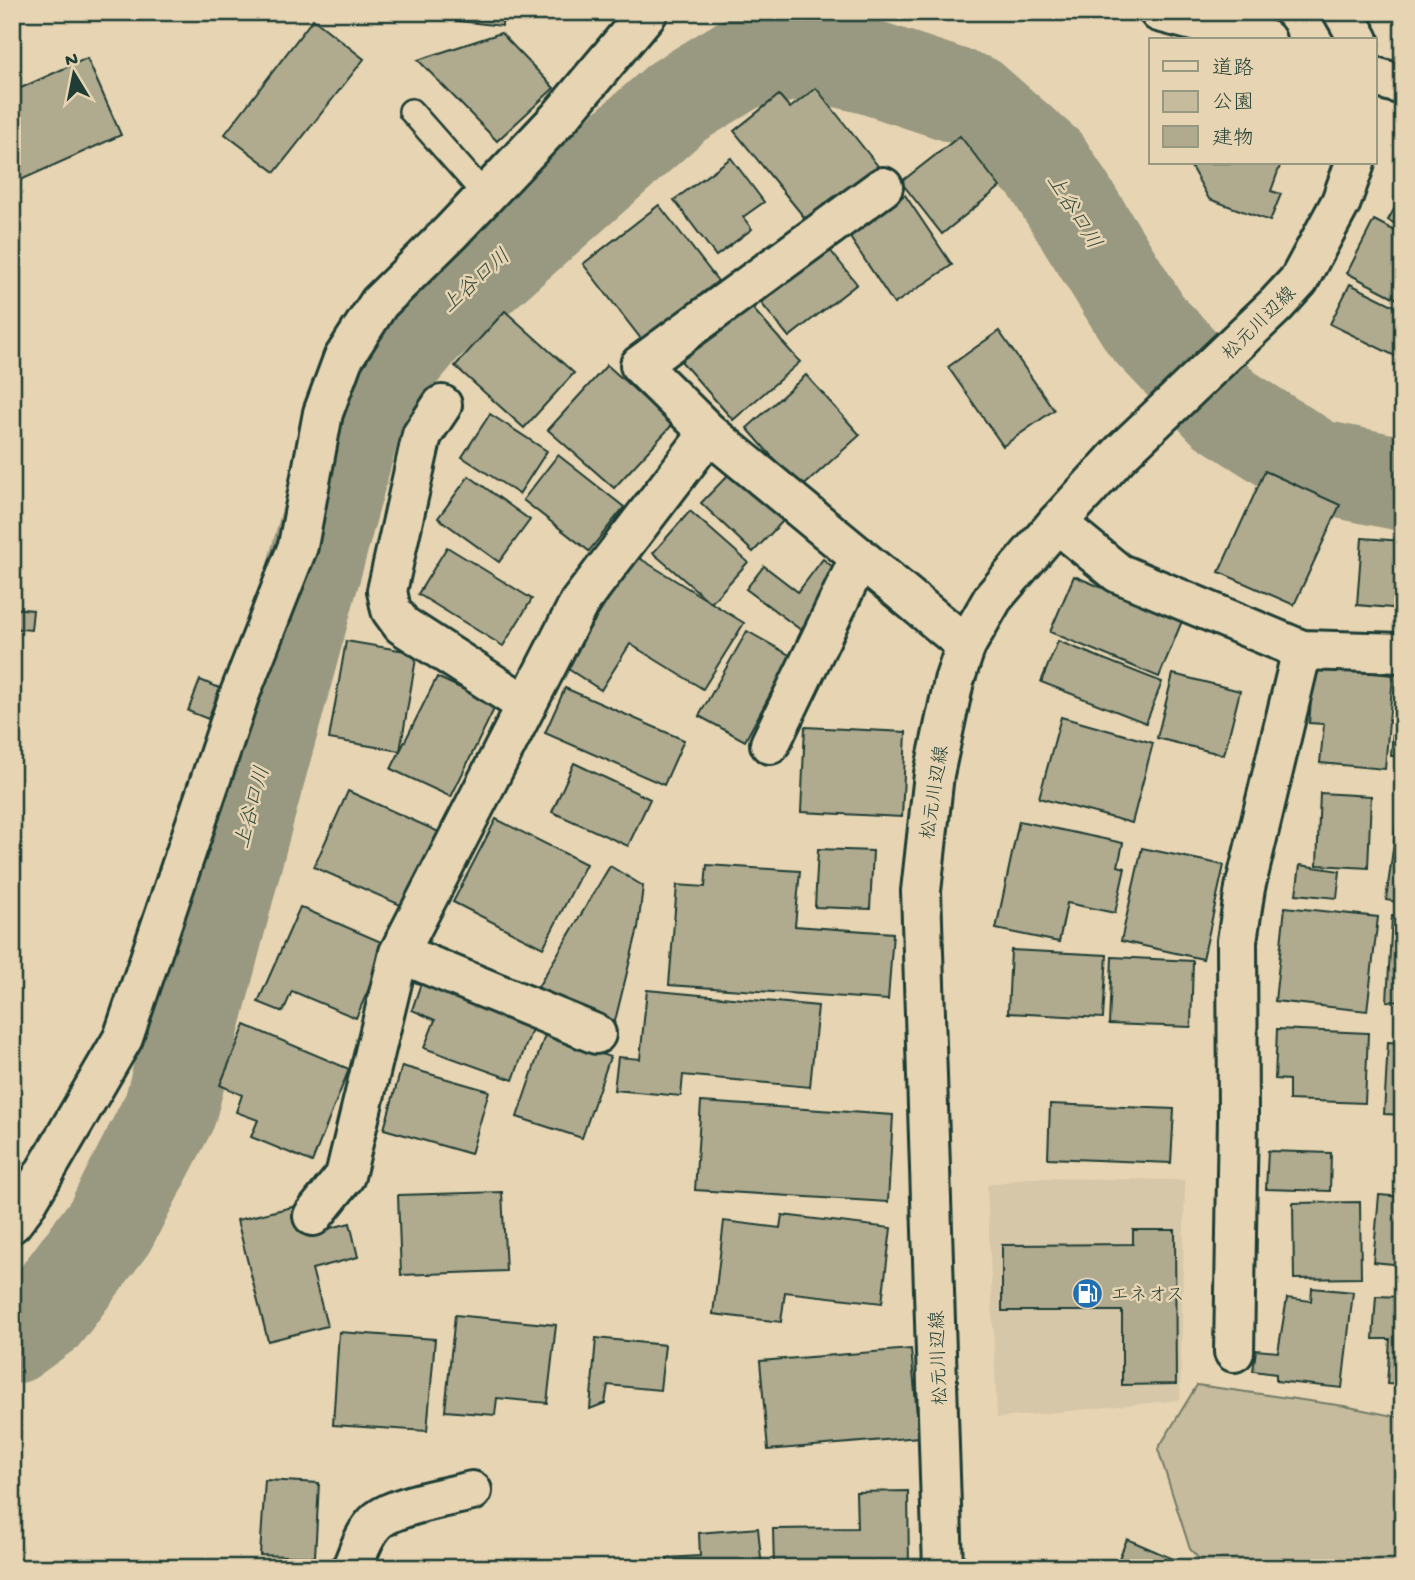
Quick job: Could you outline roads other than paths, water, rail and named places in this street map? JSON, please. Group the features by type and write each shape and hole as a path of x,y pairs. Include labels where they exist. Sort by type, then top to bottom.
{"street":[{"path":"12,1223 25,1206 122,1038 239,696 298,546 323,413 343,359 379,303 559,118 648,12"},
{"path":"1159,12 1258,38"},
{"path":"1343,12 1358,38"},
{"name":"松元川辺線","path":"943,1568 921,891 934,774 954,681 966,645 993,598 1057,523 1121,453 1276,306 1299,280 1341,202 1355,164"},
{"path":"883,187 640,365 709,433 966,645"},
{"path":"442,405 422,435 387,591 391,610 402,625 526,705"},
{"path":"313,1216 345,1176 398,953 579,603 709,433"},
{"path":"1057,523 1118,573 1302,650 1403,653"},
{"path":"770,744 860,558"},
{"path":"1234,1352 1238,1115 1237,942 1245,888 1302,650"},
{"path":"398,953 596,1034"},
{"path":"352,1568 363,1542 378,1520 411,1506 472,1491"}],"lane":[{"path":"411,111 486,196"}],"waterway":[{"name":"上谷口川","path":"12,1337 45,1313 110,1226 170,1110 360,402 424,326 677,102 741,63 806,52 873,68 973,101 1046,165 1147,327 1224,408 1315,466 1403,484"}],"place":[{"name":"エネオス","path":"1087,1293"}]}
